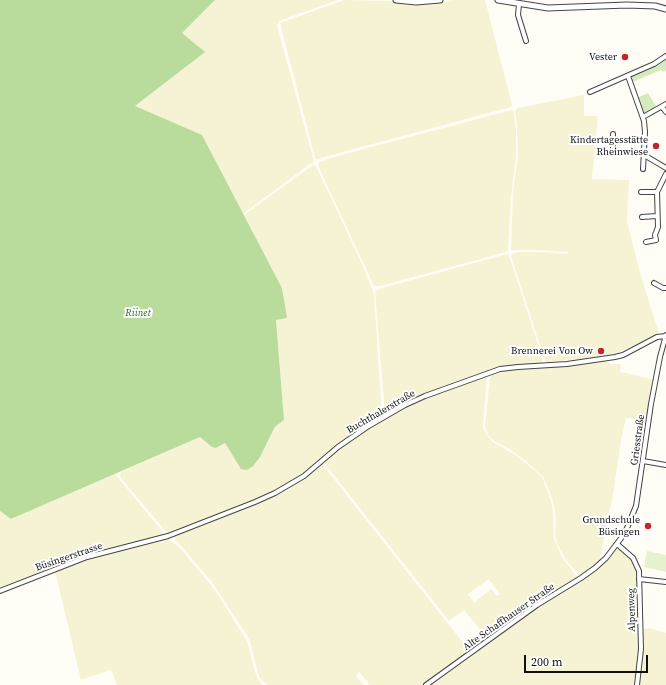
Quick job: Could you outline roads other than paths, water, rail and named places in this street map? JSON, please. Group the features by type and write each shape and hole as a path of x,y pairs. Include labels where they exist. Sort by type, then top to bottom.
{"street":[{"path":"396,0 416,2 440,0"},
{"path":"498,0 548,8 627,5 666,8"},
{"path":"519,4 518,15 526,41"},
{"path":"590,92 654,64 666,56"},
{"path":"628,76 643,117 645,132 643,169"},
{"path":"643,117 664,105 666,112"},
{"path":"613,134 613,152 644,153 666,168"},
{"path":"646,242 656,240 655,235 658,227 657,192 666,174"},
{"path":"641,192 657,192"},
{"path":"642,217 657,216"},
{"path":"654,283 666,288"},
{"name":"Griesstraße","path":"617,544 625,534 636,506 651,404 660,357 666,336"},
{"name":"Buchthalerstraße","path":"168,536 255,502 280,490 304,476 338,447 367,426 404,405 425,396 500,369 567,364 615,357 623,355 657,337 666,336"},
{"path":"643,461 666,464"},
{"name":"Büsingerstrasse","path":"0,591 87,557 168,536"},
{"name":"Alpenweg","path":"617,544 633,558 639,571 641,649 637,685"},
{"name":"Alte Schaffhauser Straße","path":"426,685 537,605 586,575 606,558 617,544"},
{"path":"639,579 666,582"}],"place":[{"name":"Vester","path":"625,57"},
{"name":"Kindertagesstätte Rheinwiese","path":"656,146"},
{"name":"Brennerei Von Ow","path":"601,351"},
{"name":"Grundschule Büsingen","path":"648,526"}],"park label":[{"name":"Riinet","path":"138,313"}]}
